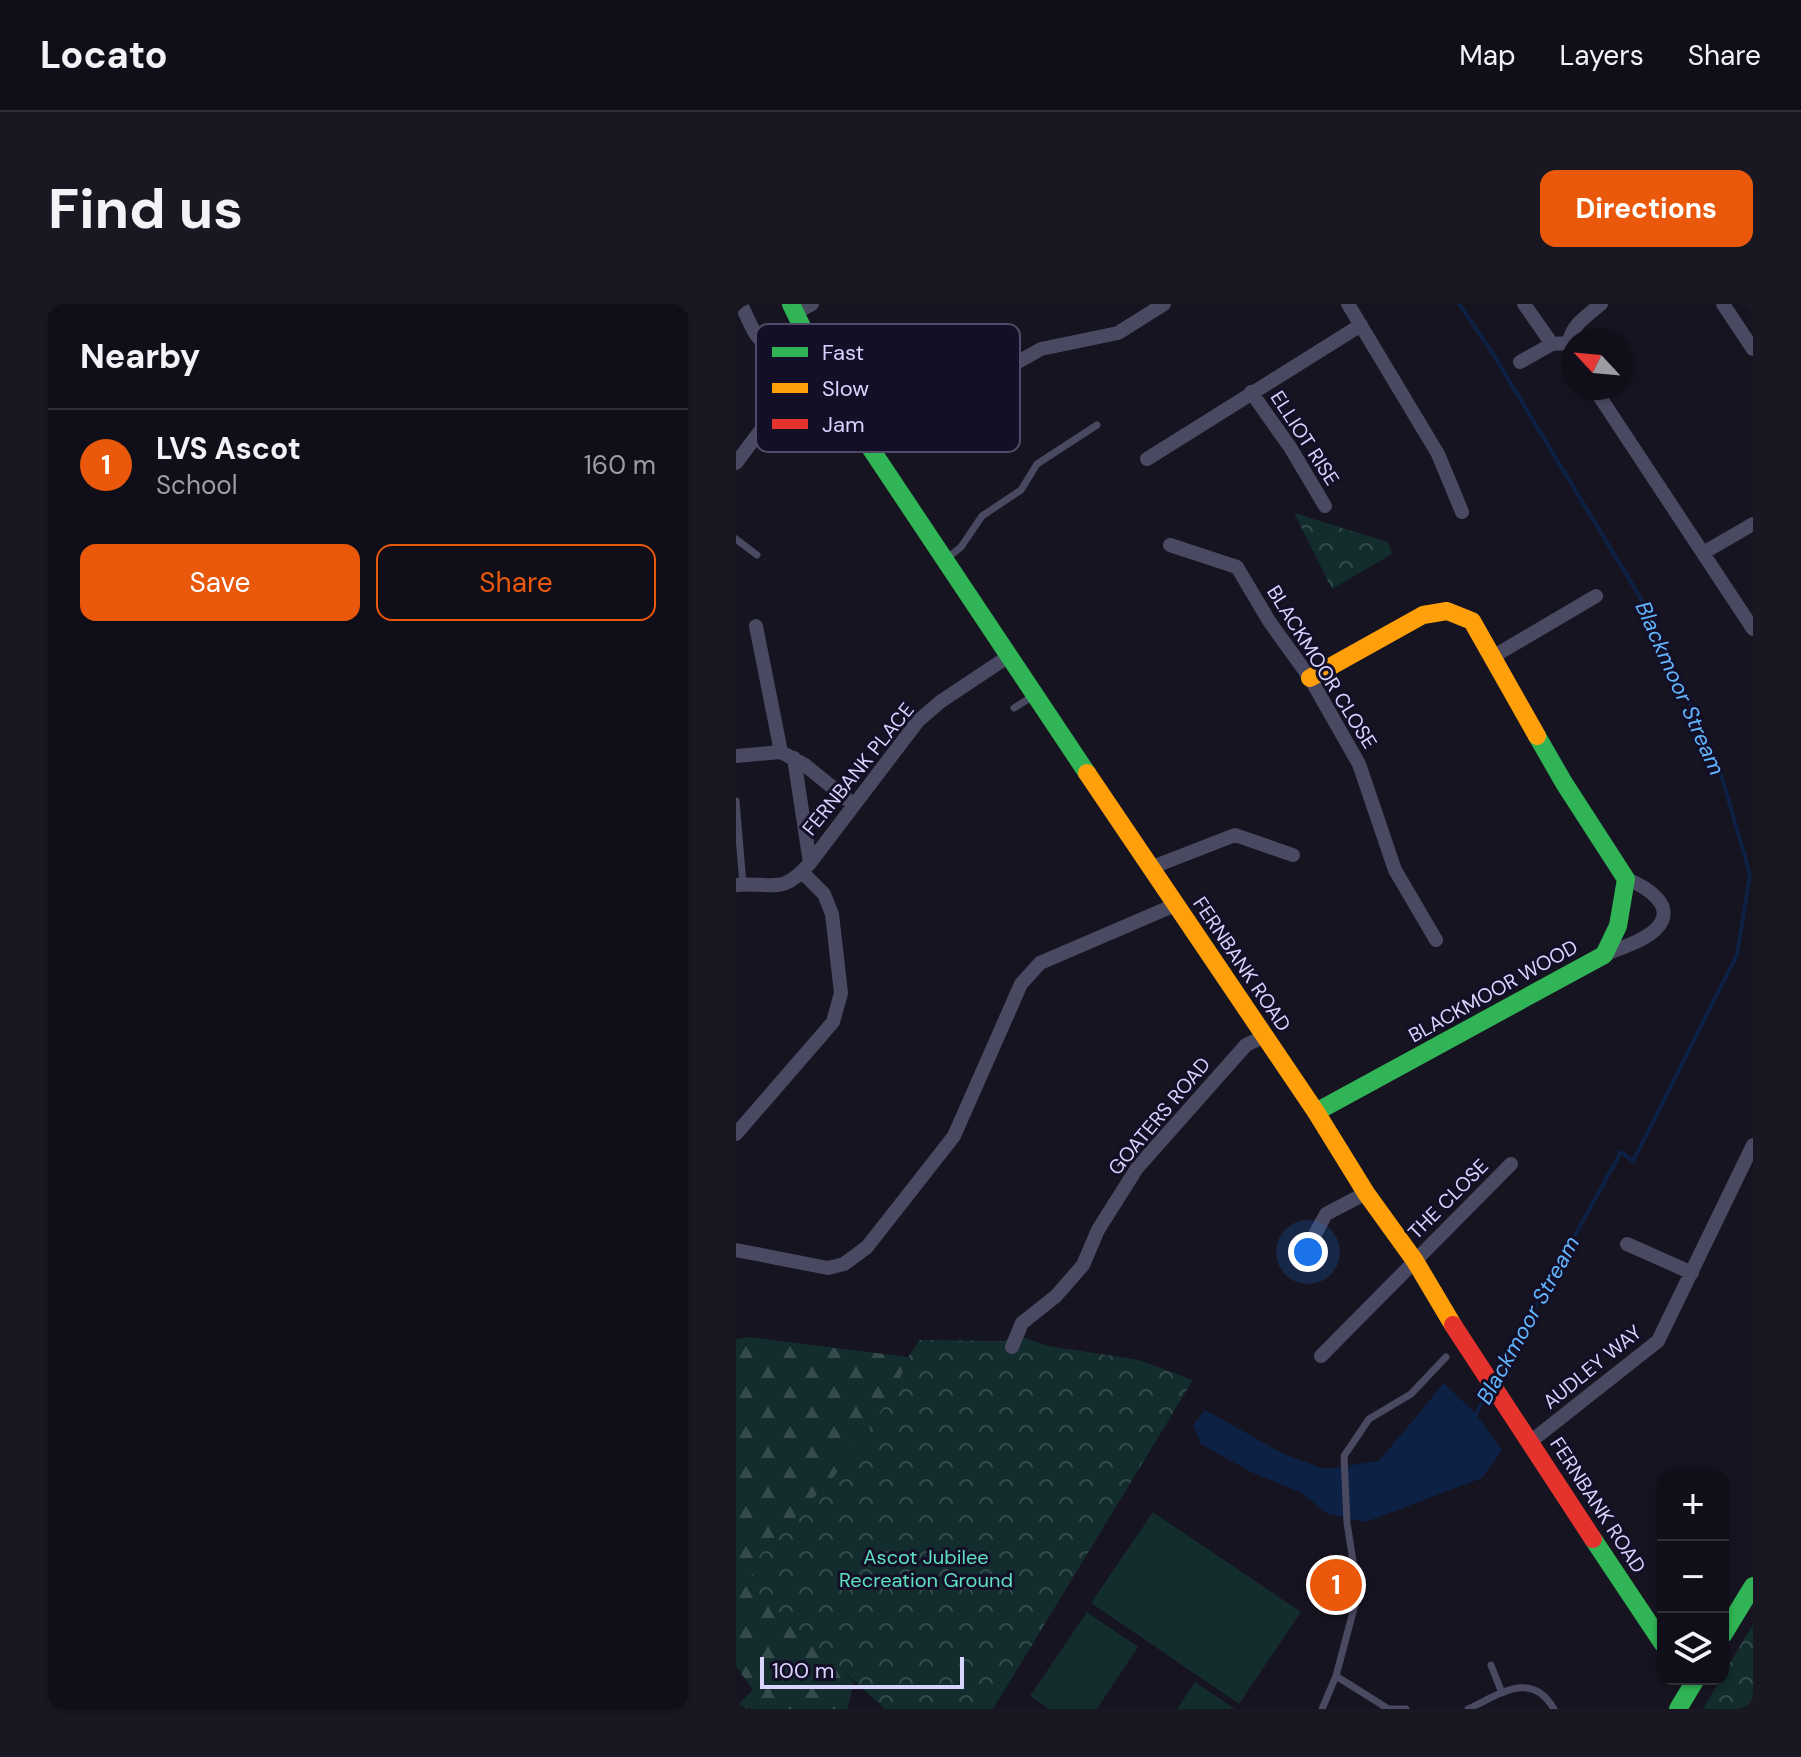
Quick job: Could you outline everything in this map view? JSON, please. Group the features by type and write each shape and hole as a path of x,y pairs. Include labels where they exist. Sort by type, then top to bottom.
{"street":[{"path":"741,304 756,335"},
{"path":"793,309 812,304"},
{"path":"1020,361 1041,349 1118,333 1164,304"},
{"path":"1348,304 1438,454 1462,512"},
{"path":"1524,304 1552,344 1561,347"},
{"path":"1575,328 1601,304"},
{"path":"1723,304 1753,349"},
{"name":"ELLIOT RISE","path":"1147,459 1361,325"},
{"path":"1520,362 1552,344"},
{"name":"ELLIOT RISE","path":"1251,392 1290,447 1325,506"},
{"path":"1602,400 1753,629"},
{"path":"736,463 756,437"},
{"name":"FERNBANK ROAD","path":"873,452 1316,1112 1366,1193 1415,1261 1462,1341 1657,1635"},
{"path":"1703,553 1753,524"},
{"name":"BLACKMOOR CLOSE","path":"1170,545 1237,567 1269,621 1310,678 1359,764 1395,870 1436,940"},
{"path":"1494,656 1596,596"},
{"path":"1310,678 1423,615 1447,611 1472,621 1564,783 1626,879 1653,893 1663,909 1662,919 1650,933 1604,955"},
{"path":"736,1134 833,1022 841,993 832,914 824,894 806,867 788,755 756,626"},
{"name":"FERNBANK PLACE","path":"806,867 918,721 940,702 1009,656"},
{"path":"736,756 788,755 854,805"},
{"path":"1150,868 1235,835 1293,855"},
{"path":"740,885 779,886 791,882 806,867"},
{"name":"BLACKMOOR WOOD","path":"1316,1112 1604,955 1618,926 1626,879"},
{"path":"736,1250 828,1268 844,1264 867,1247 954,1136 1021,984 1040,963 1175,905"},
{"name":"GOATERS ROAD","path":"1012,1347 1022,1323 1056,1296 1083,1265 1098,1230 1137,1168 1246,1045 1265,1036"},
{"name":"AUDLEY WAY","path":"1530,1442 1653,1346 1664,1331 1753,1145"},
{"name":"THE CLOSE","path":"1321,1356 1511,1164"},
{"path":"1300,1262 1326,1214 1366,1193"},
{"path":"1627,1244 1692,1273"},
{"path":"1729,1625 1753,1586"},
{"path":"1678,1709 1692,1685"}],"lane":[{"path":"945,560 961,547 982,516 1021,490 1037,464 1097,425"},
{"path":"736,539 757,555"},
{"path":"1014,708 1035,695"},
{"path":"736,801 740,885"},
{"path":"1322,1709 1336,1676 1358,1593 1347,1523 1344,1456 1369,1419 1411,1394 1446,1357"},
{"path":"1491,1665 1502,1693"},
{"path":"1336,1676 1385,1708 1406,1709"},
{"path":"1468,1709 1502,1693 1524,1687 1541,1692 1554,1709"}],"green space":[{"path":"1294,513 1388,542 1392,554 1332,589"},
{"name":"Ascot Jubilee Recreation Ground","path":"1015,1335 1049,1346 1139,1360 1193,1380 993,1709 885,1709 748,1586 759,1556 835,1475 896,1390 908,1357 920,1340 1004,1341"},
{"path":"748,1337 908,1357 896,1390 836,1475 759,1556 748,1586 825,1652 854,1683 847,1709 736,1709 753,1690 736,1666 736,1339"},
{"path":"1153,1512 1301,1612 1239,1704 1091,1603"},
{"path":"1087,1612 1138,1647 1097,1709 1049,1709 1030,1696"},
{"path":"1753,1624 1753,1709 1703,1709 1717,1685 1729,1685 1729,1665"},
{"path":"1195,1682 1235,1709 1177,1709"}],"water":[{"path":"1444,1383 1476,1414 1502,1450 1482,1478 1366,1522 1328,1514 1300,1492 1251,1472 1201,1444 1193,1425 1205,1410 1284,1454 1325,1469 1379,1461"}],"waterway":[{"name":"Blackmoor Stream","path":"1459,304 1493,354 1646,607 1718,764 1750,874 1737,955 1633,1161 1621,1152 1496,1378"},
{"name":"Blackmoor Stream","path":"1476,1414 1488,1392"}],"traffic: fast":[{"path":"791,304 801,324"},
{"path":"873,452 1087,773"},
{"path":"1316,1112 1604,955 1618,926 1626,879 1537,736"},
{"path":"1593,1539 1657,1635"},
{"path":"1729,1625 1753,1586"},
{"path":"1678,1709 1692,1685"}],"traffic: slow":[{"path":"1310,678 1423,615 1447,611 1472,621 1537,736"},
{"path":"1087,773 1316,1112 1366,1193 1415,1261 1453,1325"}],"traffic: jam":[{"path":"1453,1325 1593,1539"}],"place":[{"name":"LVS Ascot","path":"1336,1585"}]}
